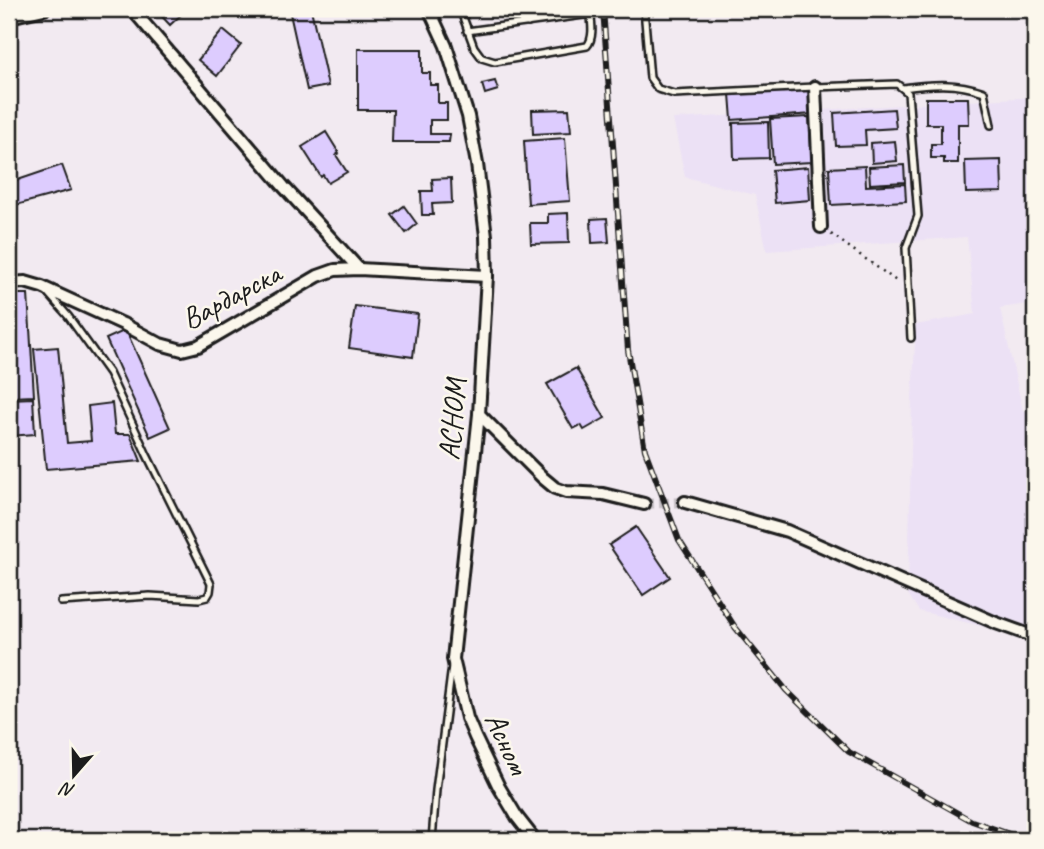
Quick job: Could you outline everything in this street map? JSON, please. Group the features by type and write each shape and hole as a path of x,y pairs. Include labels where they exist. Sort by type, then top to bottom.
{"street":[{"path":"9,20 13,16 44,9"},
{"path":"132,9 284,187 359,269"},
{"name":"АСНОМ","path":"429,9 446,46 468,116 486,236 487,276 479,414 453,659"},
{"path":"815,87 821,227"},
{"name":"Вардарска","path":"9,283 25,282 43,287 160,344 182,350 198,346 318,276 335,270 487,276"},
{"path":"479,414 555,488 566,492 603,494 644,504"},
{"path":"685,502 786,531 996,623 1035,637"},
{"name":"Асном","path":"453,659 467,718 475,737 499,787 517,817 536,840"}],"lane":[{"path":"460,9 467,31 474,47 482,58 495,62 587,47 592,37 590,11 467,31"},
{"path":"525,9 528,23"},
{"path":"645,9 650,78 658,89 674,94 897,84 908,93 918,216 906,248 911,338"},
{"path":"903,88 936,84 968,86 984,92 991,125"},
{"path":"43,287 68,316 109,373 146,455 211,584 207,597 199,599 150,596 61,602"},
{"name":"АСНОМ","path":"432,840 453,659"}],"path":[{"path":"821,227 908,289"}],"shaded area":[{"path":"1035,97 1035,303 1000,308 1023,411 1035,411 1035,639 919,611 908,594 916,325 975,314 967,237 767,251 755,195 685,177 673,119"}],"building":[{"path":"155,9 179,9 183,13 170,25"},
{"path":"289,9 311,9 328,86 307,90"},
{"path":"223,30 241,45 217,76 198,60"},
{"path":"358,49 422,49 422,73 430,73 430,85 438,85 438,103 447,103 447,120 430,120 430,134 450,134 449,142 392,142 393,110 358,110"},
{"path":"495,81 498,90 485,94 482,84"},
{"path":"811,89 813,114 732,120 730,94"},
{"path":"926,98 968,98 969,124 958,124 958,163 944,163 944,158 931,158 931,144 941,144 941,124 926,124"},
{"path":"569,109 571,132 533,134 532,110"},
{"path":"894,109 896,128 865,130 866,145 836,146 834,113"},
{"path":"809,117 812,162 773,164 770,119"},
{"path":"768,122 769,158 734,159 733,123"},
{"path":"326,132 347,172 328,183 323,175 321,177 302,147"},
{"path":"565,138 570,201 528,204 524,141"},
{"path":"895,141 897,161 872,163 871,143"},
{"path":"1001,160 1002,192 966,193 965,161"},
{"path":"62,165 71,190 9,207 9,183"},
{"path":"904,165 905,182 870,184 869,167"},
{"path":"865,166 866,186 905,184 906,201 831,205 829,168"},
{"path":"808,167 810,200 775,203 772,170"},
{"path":"451,178 452,203 432,204 433,215 422,215 421,191 433,191 432,179"},
{"path":"404,206 417,224 406,233 392,215"},
{"path":"568,213 569,243 531,244 530,223 548,223 548,214"},
{"path":"607,218 609,242 592,243 591,219"},
{"path":"9,294 28,294 34,396 12,397"},
{"path":"355,306 418,314 413,357 349,348"},
{"path":"126,330 170,428 150,437 106,339"},
{"path":"58,347 67,443 91,441 88,406 112,403 115,434 130,434 141,461 46,469 34,349"},
{"path":"576,368 605,418 584,430 581,425 573,429 547,384"},
{"path":"33,398 35,434 9,436 9,399"},
{"path":"636,527 670,577 643,595 609,545"}],"tunnel":[{"path":"644,504 685,502"}],"railway":[{"path":"603,9 628,350 645,450 679,540 735,627 786,690 849,752 972,821 1026,840"}]}
